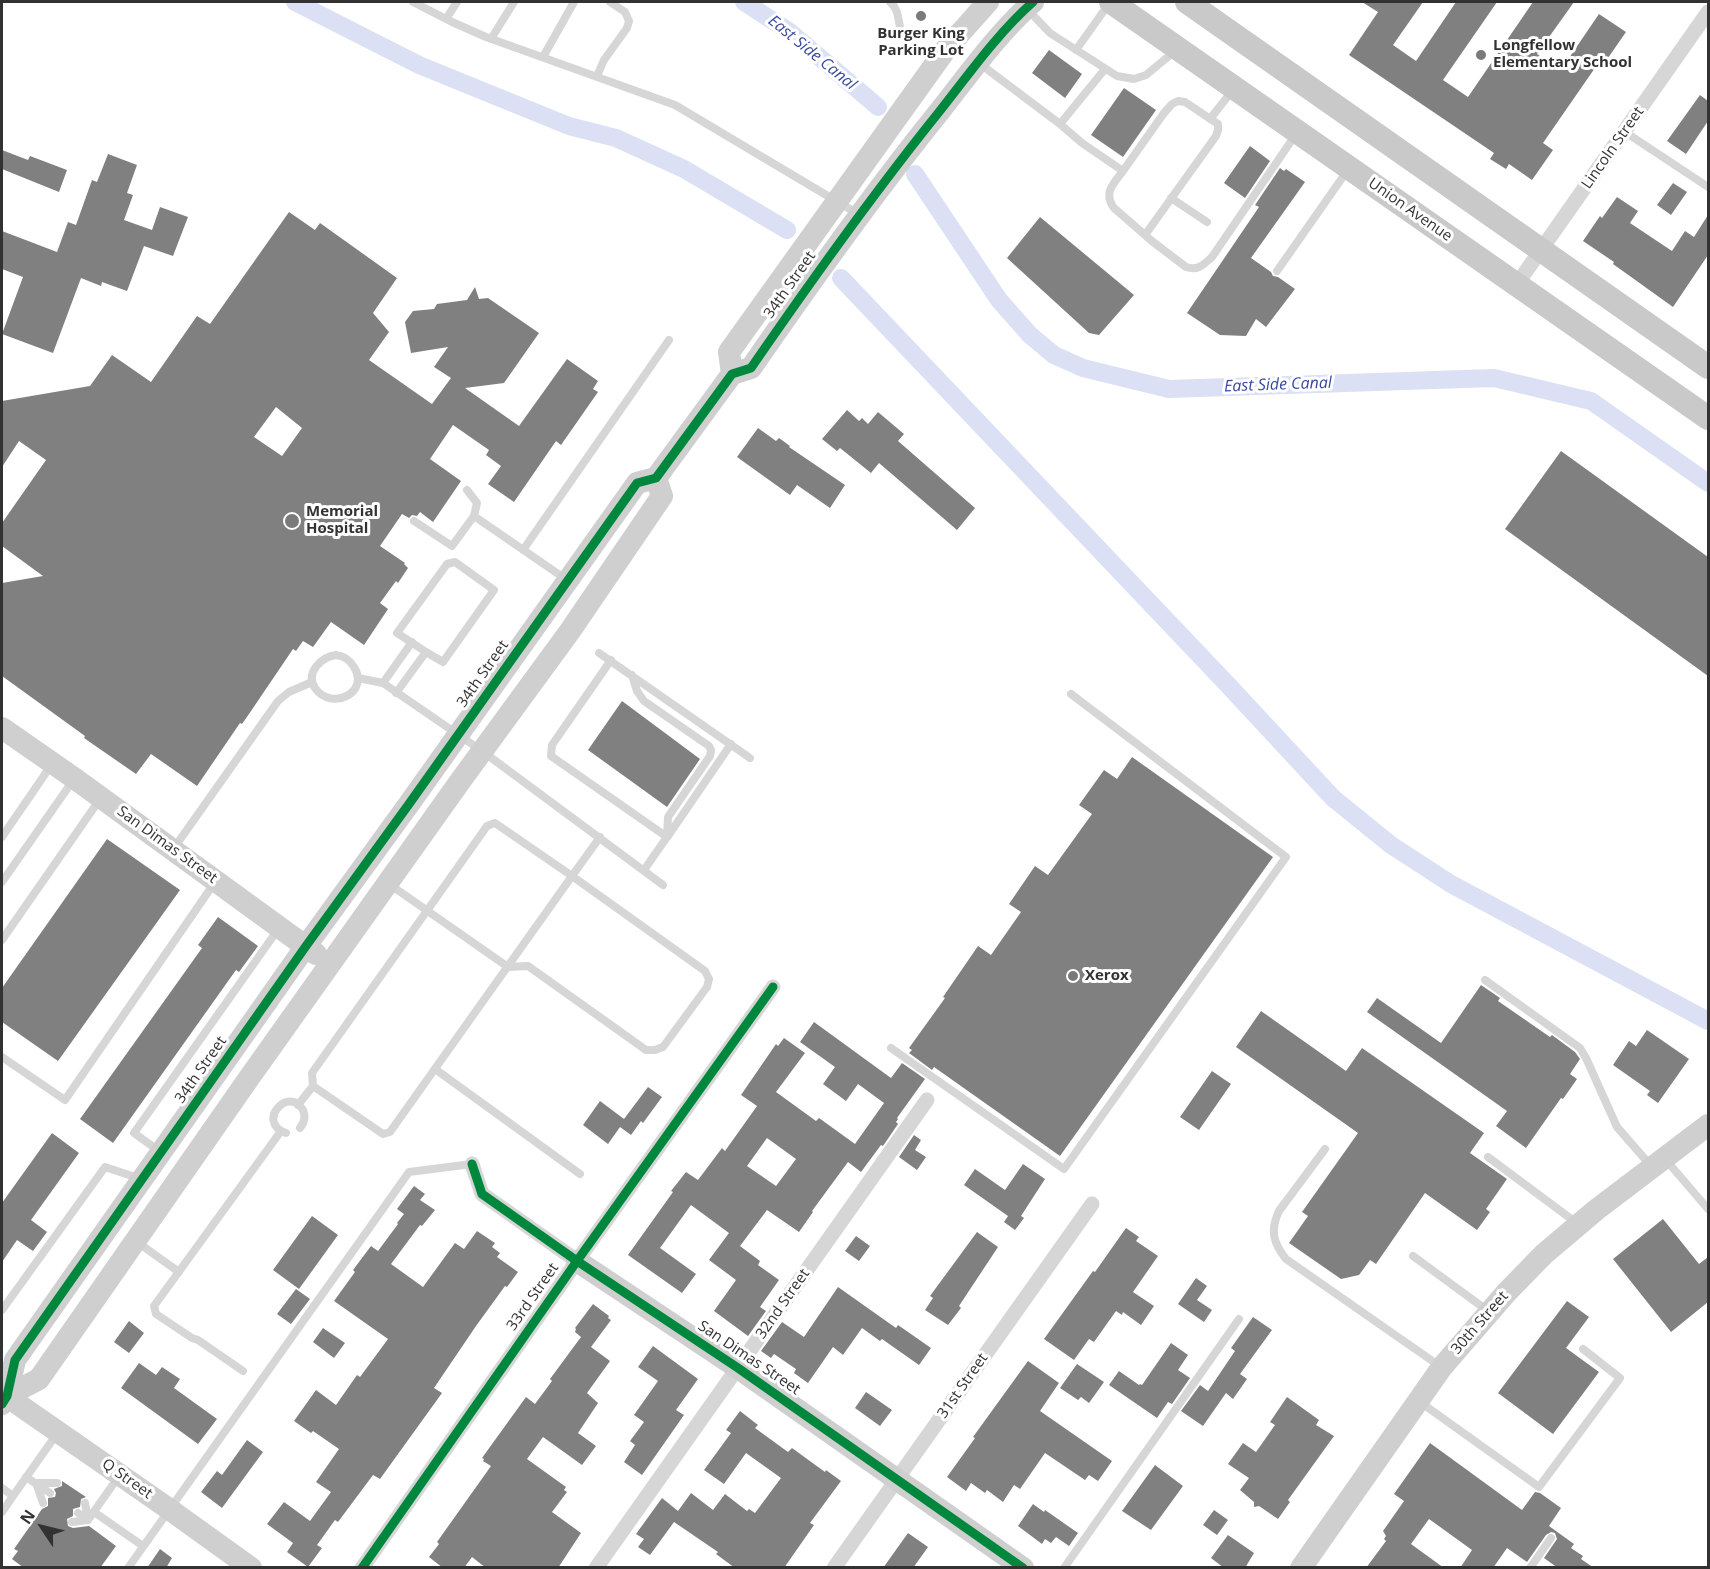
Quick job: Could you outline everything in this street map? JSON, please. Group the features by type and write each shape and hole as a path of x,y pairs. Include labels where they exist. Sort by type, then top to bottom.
{"main road":[{"name":"Union Avenue","path":"1111,2 1708,418"},
{"path":"1187,2 1708,367"}],"street":[{"name":"34th Street","path":"732,374 729,352 946,49 988,2"},
{"name":"34th Street","path":"3,1398 15,1360 306,946 637,483 656,478 732,374 751,368 828,257 897,164 992,44 1030,5"},
{"name":"Lincoln Street","path":"1517,284 1708,12"},
{"path":"3,1398 39,1379 330,963 570,631 662,496 656,478"},
{"name":"San Dimas Street","path":"2,728 330,963"},
{"name":"33rd Street","path":"362,1568 773,987"},
{"name":"32nd Street","path":"596,1568 927,1100"},
{"name":"30th Street","path":"1301,1568 1442,1367 1489,1311 1544,1254 1708,1125"},
{"name":"San Dimas Street","path":"472,1164 482,1194 577,1261 738,1368 1023,1568"},
{"name":"31st Street","path":"834,1568 1092,1204"},
{"name":"Q Street","path":"3,1398 120,1474 251,1568"}],"lane":[{"path":"413,2 491,39 675,105 859,215"},
{"path":"446,19 457,2"},
{"path":"491,39 514,2"},
{"path":"543,57 574,2"},
{"path":"597,76 604,60 627,28 629,21 625,12 610,2"},
{"path":"890,2 897,12 900,27"},
{"path":"1076,50 1111,2"},
{"path":"1030,5 1050,33 1117,76 1134,79 1146,75 1170,56 1176,46"},
{"path":"978,62 1060,124 1082,144 1123,171"},
{"path":"1060,124 1105,69"},
{"path":"1210,119 1235,88"},
{"path":"1145,235 1218,130 1218,124 1185,102 1178,101 1172,104 1110,189 1108,196 1114,208 1145,235 1186,267 1197,269 1212,257 1298,132"},
{"path":"1625,132 1708,187"},
{"path":"1277,271 1349,167"},
{"path":"1172,198 1207,222"},
{"path":"523,550 669,340"},
{"path":"414,521 452,546 474,516 477,503 466,490"},
{"path":"474,516 567,580"},
{"path":"455,562 494,590 443,662 426,652 397,633 447,564 455,562"},
{"path":"383,683 412,642"},
{"path":"396,693 426,652"},
{"path":"599,653 750,758"},
{"path":"336,655 342,655 349,660 357,671 358,678 352,692 345,698 337,699 322,695 312,682 312,676 320,661 336,655"},
{"path":"611,660 552,745 551,756 667,837"},
{"path":"632,675 637,691 644,700 709,746 711,750 710,756 668,817 667,837"},
{"path":"358,678 383,683 482,751 663,885"},
{"path":"173,849 278,701 289,692 312,682"},
{"path":"891,1048 1064,1169 1286,857 1071,694"},
{"path":"644,870 732,744"},
{"path":"2,837 53,763"},
{"path":"2,882 74,778"},
{"path":"2,940 101,797"},
{"path":"298,1105 313,1086 312,1073 427,910 487,826 495,823 705,971 709,979 706,987 663,1047 646,1050 528,966 508,967 427,910 388,883"},
{"path":"313,1086 383,1134 390,1132 600,837"},
{"path":"2,1057 65,1100 215,880"},
{"path":"161,1153 134,1133 280,927"},
{"path":"1485,980 1580,1048 1617,1127 1708,1209"},
{"path":"435,1069 580,1174"},
{"path":"243,1371 156,1314 154,1306 283,1132 274,1123 273,1118 279,1105 289,1102 298,1105 304,1113 303,1124 300,1128"},
{"path":"1325,1149 1279,1211 1275,1220 1275,1243 1286,1259 1442,1367"},
{"path":"1488,1157 1579,1225"},
{"path":"128,1568 409,1172 472,1164"},
{"path":"2,1310 105,1167 142,1179"},
{"path":"135,1241 179,1272"},
{"path":"1413,1256 1489,1311"},
{"path":"1064,1568 1239,1319"},
{"path":"1419,1401 1539,1487 1620,1378 1583,1349"},
{"path":"2,1512 58,1432"},
{"path":"72,1522 88,1520 120,1474"},
{"path":"26,1477 50,1493"},
{"path":"36,1483 57,1483"},
{"path":"36,1483 43,1503"},
{"path":"2,1488 13,1496"},
{"path":"85,1503 88,1520"},
{"path":"94,1512 143,1546"},
{"path":"78,1513 88,1520"},
{"path":"1530,1568 1551,1538"}],"building":[{"path":"1362,2 1423,2 1393,45 1416,61 1456,2 1497,2 1443,80 1468,97 1533,2 1574,2 1537,54 1559,69 1599,14 1626,32 1601,68 1597,65 1543,143 1553,150 1532,180 1509,164 1506,169 1490,159 1494,153 1349,55 1378,12"},
{"path":"1049,50 1082,74 1065,98 1032,73"},
{"path":"1124,88 1156,110 1123,157 1091,135"},
{"path":"1700,95 1708,101 1708,121 1686,154 1667,141"},
{"path":"1250,146 1270,161 1245,198 1224,183"},
{"path":"2,150 28,160 30,156 67,170 59,192 2,169"},
{"path":"108,154 137,165 127,193 133,195 124,220 152,230 160,207 188,217 173,256 144,246 127,291 102,282 101,286 81,278 53,353 2,334 23,277 2,269 2,231 57,252 68,222 76,225 92,180 97,182"},
{"path":"1280,168 1284,171 1286,169 1305,182 1251,258 1271,272 1273,276 1295,289 1266,327 1256,319 1246,336 1220,335 1187,313 1259,207 1255,205"},
{"path":"1673,183 1687,192 1671,215 1657,205"},
{"path":"1617,197 1638,211 1630,223 1672,251 1685,231 1694,237 1708,215 1708,255 1673,307 1583,241 1600,216 1602,218"},
{"path":"289,212 315,230 320,223 397,278 373,313 389,332 369,360 432,404 451,378 434,367 448,347 411,353 405,322 413,311 434,309 437,304 467,300 475,287 479,299 488,298 539,333 504,383 465,388 519,426 567,359 598,381 593,389 598,392 561,445 556,441 514,502 488,484 501,466 486,455 489,450 453,425 430,459 461,481 433,522 420,512 417,516 412,515 409,518 402,514 380,546 405,563 408,568 380,603 388,609 364,645 331,622 313,647 303,641 296,651 293,649 197,786 151,754 136,774 2,676 2,583 43,576 2,546 2,523 46,460 19,441 2,467 2,401 90,386 112,355 151,382 197,316 210,324","holes":["276,407 302,428 282,456 254,437"]},
{"path":"1040,217 1134,295 1099,335 1089,333 1007,258"},
{"path":"847,410 859,421 862,418 868,424 878,412 904,434 898,441 975,508 957,530 879,463 871,473 840,448 837,451 822,439"},
{"path":"758,428 776,441 779,438 845,485 830,508 797,485 790,495 737,457"},
{"path":"1561,451 1708,557 1708,676 1505,529"},
{"path":"622,701 700,759 667,807 588,750"},
{"name":"Xerox","path":"1132,757 1273,857 1060,1156 934,1067 932,1070 909,1053 912,1050 909,1048 945,998 943,997 978,946 991,955 1021,912 1009,904 1035,866 1048,875 1092,814 1079,805 1104,770 1117,779"},
{"path":"107,839 180,890 58,1061 2,1022 2,988"},
{"path":"218,917 258,946 239,972 236,970 113,1143 80,1119 202,948 198,945"},
{"path":"1481,985 1500,998 1498,1001 1550,1037 1552,1035 1575,1052 1580,1059 1570,1074 1577,1079 1526,1148 1496,1126 1507,1111 1367,1012 1377,998 1441,1043"},
{"path":"1261,1011 1346,1071 1362,1048 1484,1133 1470,1153 1507,1179 1486,1209 1490,1212 1477,1230 1425,1193 1376,1264 1370,1260 1359,1275 1341,1279 1289,1243 1308,1216 1302,1212 1358,1133 1236,1047"},
{"path":"814,1022 891,1078 902,1063 925,1079 897,1118 898,1124 883,1146 881,1145 861,1172 848,1162 799,1232 767,1210 740,1246 760,1261 758,1265 779,1280 760,1307 766,1311 748,1336 714,1311 736,1280 709,1260 729,1233 691,1205 660,1248 696,1274 682,1293 628,1255 686,1172 698,1180 722,1148 725,1151 757,1106 741,1095 776,1044 778,1046 784,1038 805,1053 776,1092 816,1121 819,1118 855,1144 884,1103 858,1084 846,1101 823,1084 835,1067 800,1042","holes":["767,1138 796,1159 776,1186 747,1166"]},
{"path":"1647,1030 1689,1059 1658,1103 1647,1095 1650,1091 1613,1065 1629,1041 1636,1046"},
{"path":"1212,1071 1231,1084 1199,1130 1180,1117"},
{"path":"648,1087 662,1097 631,1135 620,1127 608,1144 583,1125 600,1101 624,1119"},
{"path":"52,1133 79,1153 31,1220 47,1232 33,1251 17,1240 2,1262 2,1203"},
{"path":"914,1135 921,1140 915,1150 926,1157 917,1170 899,1157"},
{"path":"1023,1164 1045,1179 1021,1216 1024,1218 1015,1230 1004,1222 1008,1216 964,1185 975,1169 1005,1190"},
{"path":"414,1186 425,1194 420,1200 435,1210 422,1226 420,1225 391,1264 423,1287 455,1243 464,1249 477,1231 495,1243 492,1247 500,1253 497,1257 518,1272 476,1326 434,1388 442,1393 380,1479 373,1475 338,1522 335,1520 317,1545 322,1548 308,1567 287,1552 293,1543 267,1524 284,1502 310,1521 331,1492 316,1482 339,1449 294,1421 316,1390 336,1405 357,1375 360,1377 388,1339 334,1301 371,1246 378,1251 398,1224 404,1214 397,1209"},
{"path":"312,1216 338,1235 299,1289 273,1270"},
{"path":"1663,1219 1699,1264 1708,1257 1708,1302 1671,1332 1613,1259"},
{"path":"1126,1228 1139,1237 1136,1241 1158,1256 1133,1292 1154,1306 1141,1325 1123,1312 1122,1315 1116,1311 1094,1342 1089,1339 1074,1360 1044,1339"},
{"path":"977,1232 998,1247 948,1325 925,1310 933,1298 930,1296"},
{"path":"856,1236 870,1246 859,1261 845,1251"},
{"path":"1196,1278 1207,1286 1197,1300 1212,1310 1204,1322 1178,1304"},
{"path":"838,1287 896,1328 898,1325 931,1348 919,1365 862,1328 843,1355 833,1347 808,1383 794,1373 796,1369 774,1354 771,1358 761,1351 782,1322 804,1337"},
{"path":"296,1289 310,1299 291,1324 277,1314"},
{"path":"1567,1301 1589,1317 1566,1348 1599,1372 1553,1434 1498,1393"},
{"path":"593,1304 611,1320 591,1347 610,1361 587,1393 598,1403 578,1433 596,1446 582,1465 543,1437 527,1459 566,1487 564,1490 567,1492 552,1512 581,1533 558,1568 486,1568 472,1557 464,1568 443,1568 429,1557 439,1544 437,1542 491,1466 482,1458 526,1397 535,1404 552,1381 550,1379 581,1337 575,1332 575,1328"},
{"path":"1253,1317 1272,1330 1240,1374 1247,1379 1233,1399 1226,1393 1203,1426 1181,1411 1200,1385 1208,1391 1235,1351 1231,1348"},
{"path":"129,1321 144,1333 129,1353 114,1342"},
{"path":"323,1328 345,1343 334,1358 313,1342"},
{"path":"1171,1343 1188,1355 1178,1370 1190,1378 1172,1404 1168,1402 1157,1418 1109,1385 1119,1371 1142,1385"},
{"path":"653,1346 698,1379 676,1410 684,1415 642,1475 624,1462 635,1445 630,1441 644,1422 634,1415 658,1381 638,1367"},
{"path":"1028,1361 1059,1383 1040,1411 1112,1461 1098,1481 1089,1475 1085,1480 1045,1453 1020,1489 1014,1485 1003,1502 987,1490 985,1493 971,1483 966,1491 947,1477"},
{"path":"139,1363 156,1375 162,1367 180,1379 174,1388 217,1419 198,1444 121,1388"},
{"path":"1077,1364 1104,1382 1089,1403 1081,1397 1078,1400 1060,1388"},
{"path":"866,1392 892,1410 880,1426 855,1408"},
{"path":"1287,1397 1319,1420 1316,1425 1334,1436 1288,1500 1290,1502 1278,1519 1259,1506 1254,1507 1254,1502 1240,1490 1249,1478 1228,1464 1243,1443 1256,1452 1275,1425 1270,1422"},
{"path":"740,1411 758,1425 755,1428 788,1452 792,1448 841,1481 810,1523 814,1525 784,1568 735,1568 716,1554 718,1552 674,1522 650,1555 638,1547 644,1539 636,1534 662,1498 678,1511 691,1493 713,1510 725,1494 747,1511 749,1509 755,1513 781,1478 746,1453 724,1484 704,1470 731,1433 726,1430"},
{"path":"247,1440 263,1452 222,1508 201,1492 217,1471 222,1475"},
{"path":"1430,1443 1522,1510 1535,1492 1561,1508 1549,1526 1574,1544 1571,1548 1583,1556 1581,1559 1594,1568 1558,1568 1544,1558 1557,1539 1555,1533 1551,1532 1546,1535 1527,1562 1507,1548 1493,1568 1460,1568 1472,1550 1429,1519 1411,1544 1444,1568 1366,1568 1386,1541 1383,1531 1404,1501 1394,1494"},
{"path":"1155,1465 1183,1486 1151,1530 1122,1511"},
{"path":"62,1481 86,1497 81,1499 80,1507 73,1509 73,1516 67,1519 68,1526 73,1528 89,1526 116,1546 100,1568 24,1568 12,1559 18,1551 14,1549 42,1509 48,1506 48,1498 55,1497 54,1489 62,1486"},
{"path":"1033,1504 1078,1533 1069,1546 1056,1537 1051,1543 1045,1539 1042,1544 1018,1526"},
{"path":"1214,1510 1228,1520 1217,1535 1203,1525"},
{"path":"908,1533 928,1547 913,1568 883,1568"},
{"path":"1228,1535 1254,1553 1245,1568 1224,1568 1211,1558"},
{"path":"160,1549 172,1558 166,1568 147,1568"}],"waterway":[{"path":"295,2 419,65 569,126 616,138 684,169 787,230"},
{"name":"East Side Canal","path":"744,2 790,32 878,107"},
{"name":"East Side Canal","path":"915,174 999,300 1030,335 1054,355 1083,368 1169,389 1494,378 1591,401 1708,483"},
{"path":"841,278 1333,798 1391,845 1451,884 1708,1021"}],"cycle path":[{"path":"2,1404 7,1396 15,1360 306,946 637,483 656,478 732,374 751,368 890,175 1007,27 1033,2"},
{"path":"362,1568 773,987"},
{"path":"472,1164 482,1194 577,1261 738,1368 1023,1568"}],"place":[{"name":"Burger King Parking Lot","path":"921,16"},
{"name":"Longfellow Elementary School","path":"1481,55"},
{"name":"Memorial Hospital","path":"292,521"},
{"name":"Xerox","path":"1073,976"}]}
